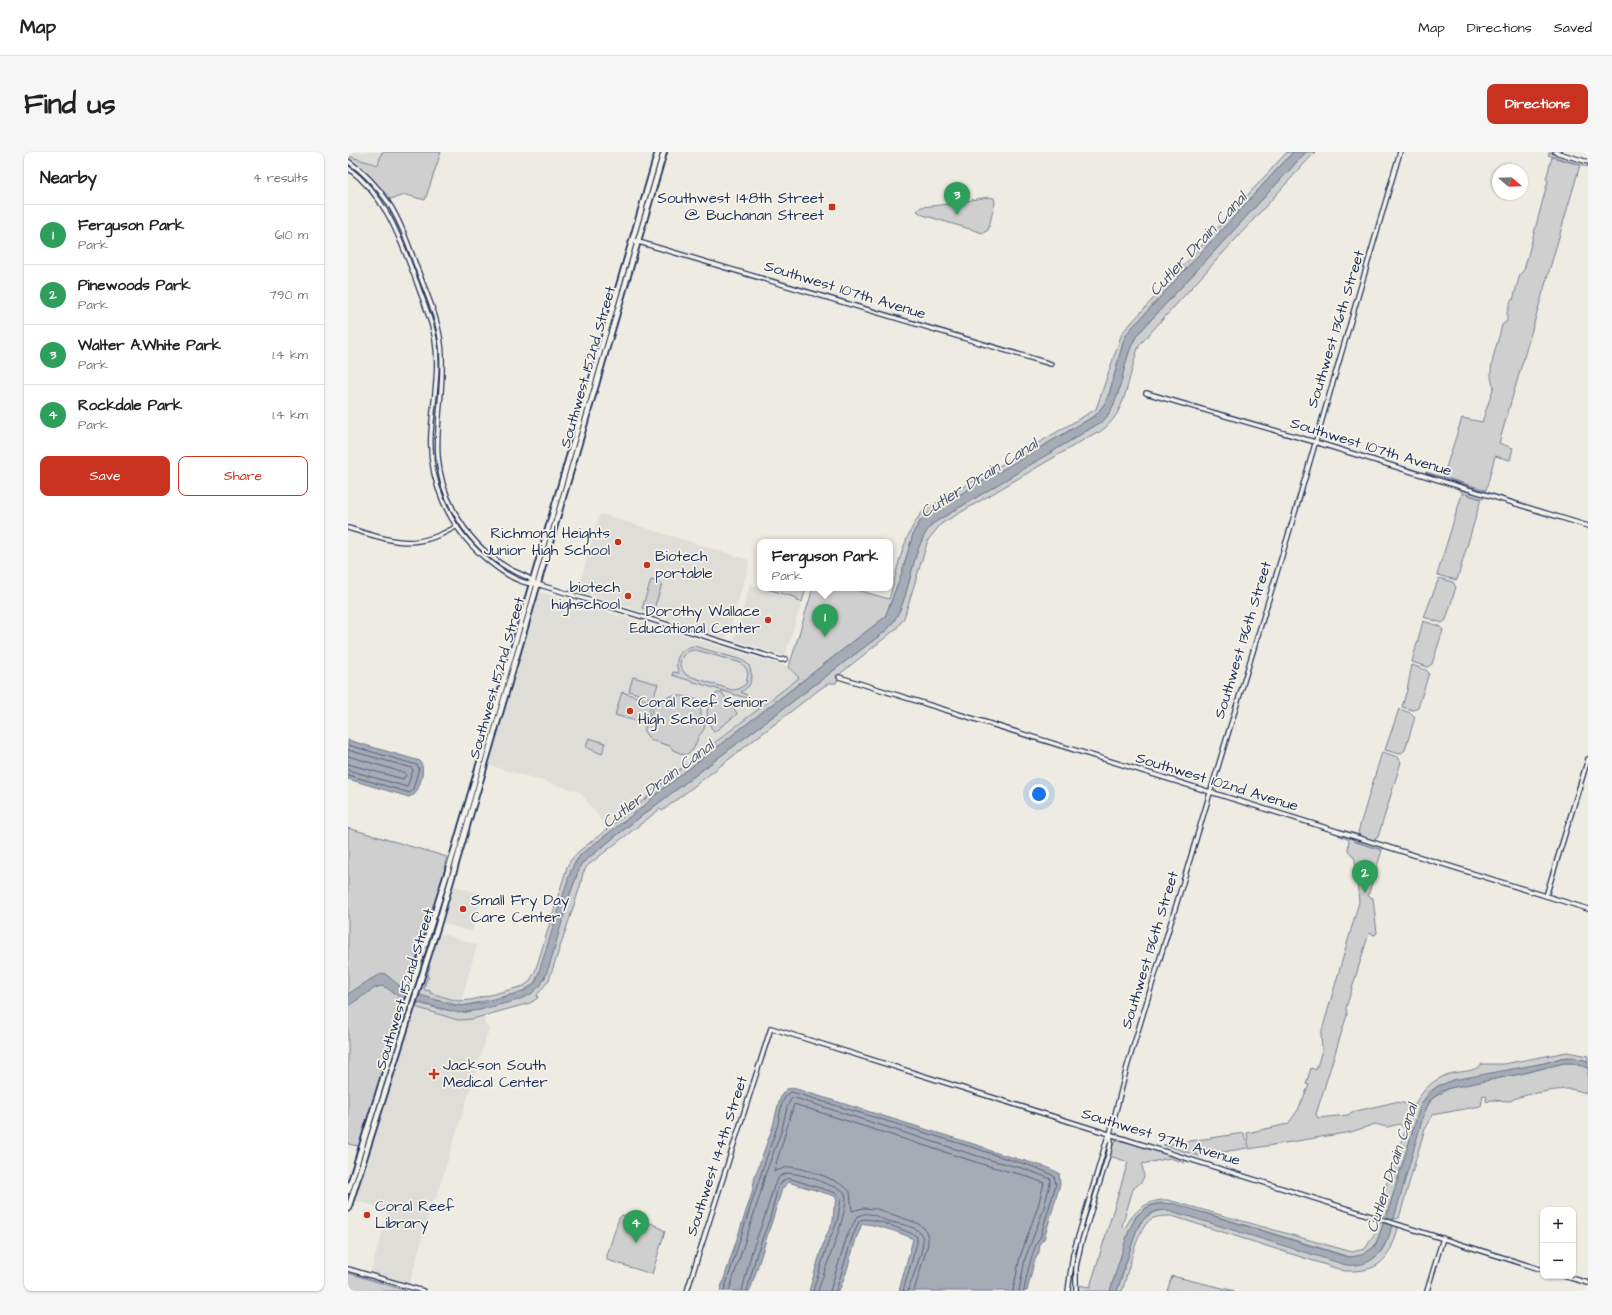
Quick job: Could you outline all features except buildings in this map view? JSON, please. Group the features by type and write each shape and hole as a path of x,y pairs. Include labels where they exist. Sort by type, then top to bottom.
{"main road":[{"name":"Southwest 152nd Street","path":"348,1192 408,1000 414,993 492,740 536,584 612,330 658,152"},
{"name":"Southwest 152nd Street","path":"348,1209 414,1002 414,993 511,659 531,582 605,331 664,152"},
{"path":"605,331 612,330"},
{"path":"556,496 562,498"}],"street":[{"name":"Southwest 136th Street","path":"1068,1291 1073,1254 1107,1139 1110,1134 1125,1075 1315,442 1400,152"},
{"path":"1555,152 1588,162"},
{"path":"348,161 370,179 393,211 403,230 437,323 441,342 442,369 437,431 437,459 446,493 461,523 478,544 491,556 531,582"},
{"path":"348,168 369,187 390,217 432,324 436,345 437,366 431,433 431,455 440,492 456,526 473,546 489,561 511,576 781,660 786,659"},
{"name":"Southwest 107th Avenue","path":"635,240 1051,364"},
{"name":"Southwest 107th Avenue","path":"1146,393 1315,442 1588,526"},
{"path":"348,528 388,540 407,543 429,540 461,523"},
{"name":"Southwest 102nd Avenue","path":"839,678 1588,909"},
{"path":"1546,896 1588,759"},
{"name":"Southwest 97th Avenue","path":"771,1028 1394,1222 1540,1269"},
{"name":"Southwest 144th Street","path":"687,1291 771,1028"},
{"name":"Southwest 136th Street","path":"1076,1291 1078,1255 1109,1152 1111,1141 1110,1134"},
{"path":"1427,1291 1443,1238"},
{"path":"348,1269 423,1291"},
{"path":"1573,1279 1588,1284"}],"shaded area":[{"path":"348,152 382,152 378,165 348,156"},
{"path":"382,152 441,152 425,200 406,195 390,199 371,177 348,158 348,156 378,165"},
{"path":"1287,152 1293,152 1129,331 1124,339 1110,391 1105,403 1096,415 930,512 921,520 914,531 901,575 885,617 655,795 644,806 580,856 574,863 541,969 536,980 530,987 519,993 462,1006 420,996 419,992 428,965 430,966 427,976 429,978 427,978 424,988 426,991 430,990 430,993 458,1001 471,1000 524,986 529,982 535,972 570,861 578,852 649,796 648,794 799,678 789,667 812,591 861,591 889,599 891,591 893,591 893,584 898,565 906,542 924,510 1096,409 1122,333"},
{"path":"1306,152 1315,152 1140,344 1122,402 1113,419 1106,427 941,524 928,540 904,618 896,629 841,673 836,683 829,683 820,689 662,811 660,809 587,866 583,873 580,887 549,980 537,995 538,998 530,1003 472,1019 458,1020 415,1007 418,1003 440,1009 467,1012 525,997 545,978 570,894 581,864 627,827 887,630 896,618 902,605 918,549 932,524 1103,421 1115,401 1128,355 1138,334"},
{"path":"1550,152 1588,164 1588,167 1548,155"},
{"path":"1552,157 1580,165 1499,443 1513,448 1510,460 1495,456 1486,490 1443,477 1462,418 1482,422 1494,386 1491,373 1496,347 1502,325 1507,321 1507,313 1511,300 1513,300 1520,274 1524,270 1548,181 1546,179"},
{"path":"988,197 994,198 995,203 988,230 983,233 923,215 917,211 921,207 950,204"},
{"path":"1427,472 1485,491 1485,492 1425,473"},
{"path":"1461,490 1484,496 1483,499 1466,494 1481,499 1457,580 1437,575 1462,494 1465,494 1461,492"},
{"path":"601,514 749,560 728,636 724,637 578,591 596,526"},
{"path":"1439,578 1453,582 1456,587 1446,620 1442,623 1424,617"},
{"path":"651,580 662,584 653,612 642,608"},
{"name":"Dorothy Wallace Educational Center","path":"750,584 757,587 757,591 805,591 785,656 734,640"},
{"path":"774,591 805,591 802,602 797,601 797,598"},
{"name":"Coral Reef Senior High School","path":"540,592 789,667 799,678 649,794 650,796 607,828 580,792 488,765"},
{"path":"1423,621 1439,626 1443,630 1432,664 1428,667 1412,662"},
{"path":"694,646 742,660 749,665 752,676 749,686 741,692 747,695 746,698 672,675 673,672 679,673 677,668 677,660 681,652","holes":["696,650 741,663 746,668 748,674 746,684 739,689 732,690 686,675 680,666 681,659 684,654 689,651"]},
{"path":"1412,665 1426,670 1429,673 1418,708 1413,710 1402,707"},
{"path":"633,677 658,684 653,699 629,691"},
{"path":"622,692 652,702 646,723 655,706 663,698 683,696 698,701 701,710 701,721 704,723 704,728 693,750 685,755 673,750 670,746 650,740 644,731 646,724 615,715"},
{"path":"717,693 722,693 737,713 714,732 707,717 707,712 710,702"},
{"path":"1399,709 1411,713 1415,717 1405,750 1400,754 1385,750"},
{"path":"589,738 605,743 602,754 586,747"},
{"path":"1382,752 1398,757 1401,762 1378,837 1371,841 1339,829 1360,835 1358,832"},
{"path":"348,828 447,857 444,868 446,869 359,1146 348,1144"},
{"path":"1338,835 1382,847 1368,896 1373,898 1377,933 1375,935 1369,933 1346,1008 1347,1015 1316,1114 1318,1118 1348,1115 1352,1112 1395,1102 1415,1105 1430,1084 1441,1077 1453,1073 1472,1070 1482,1064 1504,1064 1567,1052 1588,1056 1588,1061 1568,1057 1561,1058 1440,1085 1429,1092 1421,1104 1386,1217 1377,1211 1404,1134 1404,1129 1400,1124 1387,1127 1375,1124 1351,1132 1249,1149 1247,1133 1288,1124 1298,1110 1309,1085 1306,1084 1311,1068 1316,1070 1322,1050 1321,1034 1359,902 1355,859 1348,850 1349,840"},
{"name":"Small Fry Day Care Center","path":"454,886 483,894 472,932 443,923"},
{"path":"443,934 477,945 461,1001 450,1000 422,990 438,937"},
{"name":"Jackson South Medical Center","path":"415,1007 458,1020 472,1019 485,1015 484,1023 489,1029 436,1198 433,1200 409,1285 370,1274 389,1210 354,1200"},
{"path":"1564,1063 1572,1063 1588,1068 1588,1094 1564,1089 1529,1095 1511,1101 1490,1100 1488,1102 1486,1101 1487,1097 1483,1095 1481,1106 1432,1115 1425,1128 1399,1218 1392,1219 1425,1109 1433,1098 1450,1088 1520,1074"},
{"path":"1244,1133 1247,1148 1199,1156 1163,1145"},
{"path":"1116,1141 1128,1142 1182,1158 1185,1163 1170,1158 1142,1164 1144,1177 1133,1189 1122,1226 1125,1228 1137,1211 1142,1207 1160,1200 1168,1200 1352,1252 1365,1249 1377,1230 1377,1219 1384,1222 1374,1246 1365,1254 1350,1257 1209,1214 1158,1203 1148,1206 1136,1216 1128,1233 1110,1291 1079,1291 1078,1285 1090,1287 1128,1162 1110,1156 1113,1145"},
{"path":"1164,1210 1194,1217 1351,1265 1375,1258 1384,1248 1391,1224 1397,1225 1398,1229 1386,1257 1375,1267 1357,1271 1345,1271 1172,1216 1156,1217 1151,1219 1146,1224 1141,1232 1133,1252 1122,1291 1117,1291 1138,1227 1150,1214"},
{"path":"622,1215 653,1224 665,1231 652,1274 607,1260 607,1255 619,1218"},
{"path":"348,1273 407,1291 353,1291 348,1286"},
{"path":"1172,1276 1235,1291 1167,1291"}],"water":[{"path":"1293,152 1306,152 1138,334 1128,355 1115,401 1103,421 932,524 918,549 902,605 896,618 887,630 627,827 581,864 570,894 549,967 541,985 531,994 518,1000 480,1010 459,1013 400,998 387,988 381,986 375,988 348,1006 348,994 371,979 384,973 405,990 452,1005 462,1006 487,1002 524,991 535,983 571,870 581,854 885,617 901,575 914,531 921,520 930,512 1096,415 1105,403 1110,391 1124,339 1129,331"},
{"path":"348,740 420,761 422,764 422,773 419,787 415,794 409,797 348,779"},
{"path":"1573,1057 1588,1061 1588,1068 1572,1063 1564,1063 1520,1074 1450,1088 1442,1091 1430,1100 1423,1117 1389,1236 1378,1254 1368,1262 1346,1265 1168,1210 1157,1211 1148,1215 1140,1223 1117,1291 1110,1291 1126,1239 1134,1221 1139,1214 1153,1205 1175,1204 1344,1256 1350,1257 1362,1255 1375,1246 1388,1211 1421,1104 1436,1087 1453,1080 1545,1063 1561,1058"},
{"path":"793,1088 983,1147 990,1151 1046,1167 1059,1173 1060,1184 1044,1239 1040,1243 1039,1252 1034,1262 1027,1291 899,1291 913,1239 887,1229 862,1224 839,1291 809,1291 824,1241 833,1221 834,1208 837,1201 835,1196 788,1182 782,1189 750,1291 720,1291 752,1193 755,1176 773,1126 778,1105 782,1094 787,1089"}],"place":[{"name":"Southwest 148th Street @ Buchanan Street","path":"832,207"},
{"name":"Walter A.White Park","path":"957,215"},
{"name":"Richmond Heights Junior High School","path":"618,542"},
{"name":"Biotech portable","path":"647,565"},
{"name":"biotech highschool","path":"628,596"},
{"name":"Dorothy Wallace Educational Center","path":"768,620"},
{"name":"Ferguson Park","path":"825,637"},
{"name":"Coral Reef Senior High School","path":"630,711"},
{"name":"Pinewoods Park","path":"1365,893"},
{"name":"Small Fry Day Care Center","path":"463,909"},
{"name":"Jackson South Medical Center","path":"434,1074"},
{"name":"Coral Reef Library","path":"367,1215"},
{"name":"Rockdale Park","path":"636,1243"}],"water label":[{"name":"Cutler Drain Canal","path":"1198,244"},
{"name":"Cutler Drain Canal","path":"979,478"},
{"name":"Cutler Drain Canal","path":"658,784"},
{"name":"Cutler Drain Canal","path":"1392,1168"}]}
